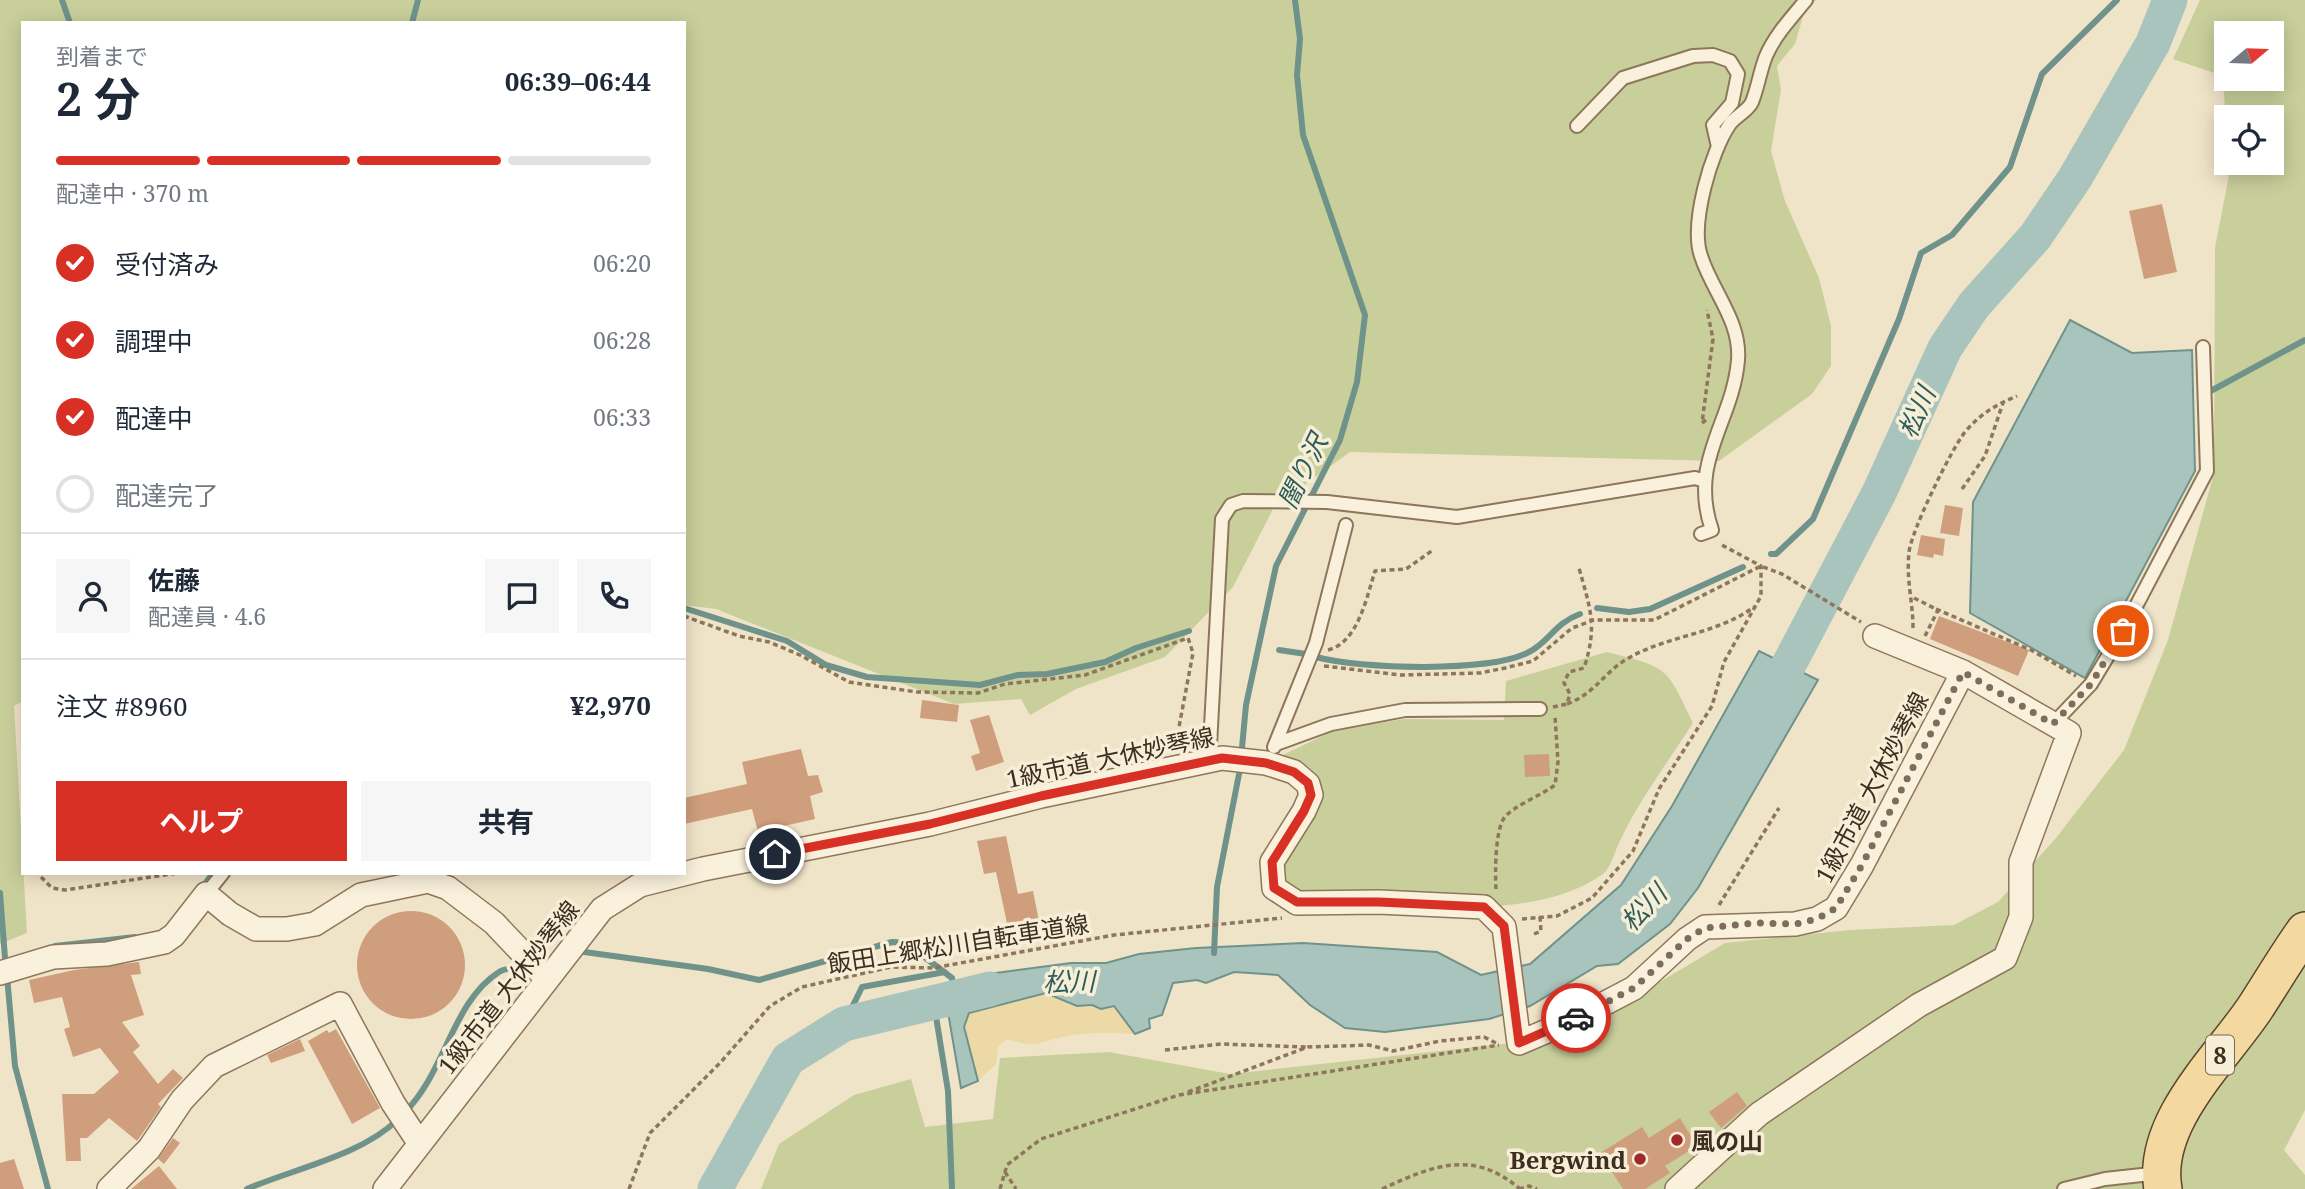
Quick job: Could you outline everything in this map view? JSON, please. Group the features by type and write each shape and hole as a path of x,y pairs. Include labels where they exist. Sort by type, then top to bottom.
{"main road":[{"name":"8","path":"2162,1181 2165,1147 2190,1094 2255,1008 2305,931"}],"street":[{"path":"1677,1189 1759,1114 1919,1005 2005,958 2021,918 2021,862 2069,733 1963,672 1875,636"},
{"name":"1級市道 大休妙琴線","path":"1705,928 1756,923 1796,924 1817,919 1836,908 1862,865 1963,672"},
{"name":"1級市道 大休妙琴線","path":"686,873 930,824 1041,796 1222,758 1264,756 1308,783 1311,795 1272,862 1274,888 1285,898 1297,902 1379,902 1484,907 1508,918"},
{"name":"1級市道 大休妙琴線","path":"386,1189 414,1135 602,908 640,885 679,875"},
{"path":"9,970 52,957 107,954 163,942 174,935 206,894 230,914 256,929 287,929 315,924 361,895 428,881 448,888 494,923 517,947 548,971"},
{"path":"1508,918 1506,1038 1519,1043 1605,1005 1634,988 1687,939 1705,928"},
{"path":"109,1189 149,1150 182,1100 214,1066 340,1004 393,1103 414,1135"}],"lane":[{"path":"1702,534 1712,530 1706,481 1709,453 1734,383 1738,358 1727,308 1699,253 1699,217 1718,147 1731,121 1751,105 1767,55 1806,0"},
{"path":"1577,126 1623,78 1692,56 1713,55 1730,61 1738,74 1732,103 1713,125 1718,147"},
{"path":"2053,724 2091,684 2123,631 2207,471 2203,347"},
{"path":"1196,764 1210,746 1222,519 1231,505 1243,501 1327,502 1457,517 1695,478 1706,481"},
{"path":"1264,756 1316,643 1346,525"},
{"path":"1264,756 1331,724 1405,710 1540,709"},
{"path":"206,894 221,875"},
{"path":"2064,1189 2105,1179 2162,1181"}],"path":[{"path":"1707,304 1713,339 1702,423 1709,418"},
{"path":"1911,652 1914,598 1908,584 1909,550 1929,501 1964,433 1992,406 2017,396"},
{"path":"1962,489 1985,456 2003,402"},
{"path":"1702,534 1761,566 1782,574 1856,616"},
{"path":"1316,643 1322,650 1343,644 1358,620 1375,571 1406,569 1433,551"},
{"path":"1508,918 1558,916 1592,898 1633,851 1659,789 1712,706 1724,662 1761,596 1761,566"},
{"path":"1308,663 1400,675 1480,673 1533,661 1572,628 1594,620 1654,620 1761,566"},
{"path":"1567,705 1570,694 1564,683 1569,672 1584,668 1594,620 1579,568"},
{"path":"1914,598 2031,650 2091,684"},
{"path":"1540,709 1567,705 1586,697 1625,660 1656,645 1738,618 1755,606"},
{"path":"1911,652 1937,609"},
{"path":"686,617 779,647 849,682 917,692 978,693 1005,684 1085,675 1188,638 1193,653 1175,748 1167,770"},
{"path":"1505,899 1496,889 1497,847 1504,819 1518,807 1534,800 1555,785 1558,762 1554,707"},
{"path":"1705,928 1779,808"},
{"path":"41,877 52,888 65,890 165,875"},
{"path":"1534,934 1541,930 1540,917"},
{"name":"飯田上郷松川自転車道線","path":"629,1189 650,1133 720,1063 770,1006 802,987 891,967 933,968 1114,935 1222,922"},
{"path":"1165,1050 1221,1044 1308,1047 1369,1045 1393,1051 1440,1041 1506,1038"},
{"path":"1179,1095 1506,1038"},
{"path":"1000,1189 1007,1165 1041,1139 1179,1095 1308,1047"},
{"path":"1382,1189 1427,1171 1462,1164 1484,1165 1502,1174 1520,1189 1529,1186 1537,1189"},
{"path":"1005,1171 1016,1189"}],"green space":[{"path":"0,0 1816,0 1803,16 1795,44 1777,66 1781,90 1771,151 1785,201 1819,278 1831,326 1831,366 1812,394 1719,461 1350,452 1274,507 1233,587 1165,657 1076,689 1030,715 1021,699 954,704 716,609 686,605 686,21 21,21 21,702 14,706 21,875 24,875 27,933 0,944"},
{"path":"2200,0 2305,0 2305,1110 2284,1150 2305,1175 2305,1189 761,1189 779,1144 854,1095 911,1079 925,1127 993,1119 1000,1058 1109,1052 1230,1074 1568,1037 1725,943 1850,930 1954,925 1998,902 2056,838 2124,750 2168,640 2214,473 2215,248 2229,175 2284,175 2284,105 2225,105 2224,91 2284,91 2284,21 2214,21 2214,73 2173,59"},
{"path":"1607,652 1643,662 1663,672 1677,690 1693,723 1636,811 1603,874 1570,891 1531,902 1488,907 1397,904 1274,888 1311,795 1266,763 1335,730 1404,719 1504,720 1506,681"}],"sand":[{"path":"1046,993 1088,1007 1114,1006 1135,1034 1084,1034 1038,1044 1007,1039 998,1047 996,1064 978,1081 964,1027 969,1013"}],"water":[{"path":"2070,320 2132,353 2192,350 2195,471 2085,678 1970,613 1973,502"},
{"path":"1759,651 1818,680 1698,888 1670,924 1618,964 1597,966 1530,1006 1489,1019 1385,1032 1345,1028 1310,1005 1278,975 1234,972 1206,983 1197,980 1173,983 1162,1015 1149,1019 1150,1028 1135,1034 1114,1006 1101,1009 1092,1005 1077,1006 1046,993 969,1013 964,1027 978,1081 961,1088 944,989 981,975 1071,963 1106,963 1139,954 1196,948 1303,943 1437,952 1481,975 1530,964 1621,885 1672,806"}],"building":[{"path":"2162,204 2177,272 2144,279 2129,211"},
{"path":"1945,505 1963,508 1959,536 1940,533"},
{"path":"1921,535 1945,539 1943,556 1934,554 1933,558 1917,555"},
{"path":"1939,616 2029,650 2018,676 1930,639"},
{"path":"922,700 959,705 957,722 920,718"},
{"path":"989,715 1004,762 976,771 971,756 980,753 970,720"},
{"path":"801,749 808,776 818,775 823,792 810,796 815,819 758,832 752,809 686,824 686,798 747,784 742,762"},
{"path":"1549,754 1550,776 1525,777 1524,755"},
{"path":"1006,836 1018,894 1033,891 1041,931 1010,937 996,872 984,874 977,841"},
{"path":"411,911 432,915 449,927 461,944 465,965 461,986 449,1003 432,1015 411,1019 390,1015 373,1003 361,986 357,965 361,944 373,927 390,915"},
{"path":"139,962 141,974 131,975 144,1015 122,1022 140,1046 133,1052 158,1084 173,1069 183,1078 158,1104 161,1107 137,1141 109,1118 87,1138 80,1138 81,1161 66,1161 62,1094 94,1094 119,1072 100,1048 73,1057 64,1029 70,1027 62,997 34,1003 29,980 74,970"},
{"path":"336,1029 380,1108 352,1124 308,1041 327,1030 329,1033"},
{"path":"300,1039 305,1051 271,1063 267,1055"},
{"path":"1737,1092 1747,1106 1721,1128 1709,1112"},
{"name":"Bergwind","path":"1680,1118 1697,1146 1665,1166 1670,1173 1645,1189 1623,1189 1600,1153 1642,1127 1649,1138"},
{"path":"173,1138 180,1143 164,1164 158,1159"},
{"path":"14,1159 24,1189 0,1189 0,1163"},
{"path":"159,1166 177,1189 131,1189"}],"waterway":[{"path":"62,0 69,21"},
{"path":"413,21 418,0"},
{"name":"闇り沢","path":"1214,953 1217,887 1240,769 1246,705 1276,566 1340,440 1357,382 1365,315 1303,135 1297,75 1300,39 1295,0"},
{"path":"1771,554 1776,554 1813,519 1899,319 1921,253 1952,235 2010,167 2042,74 2117,0"},
{"name":"松川","path":"1766,708 1879,493 1945,348 1974,305 2035,237 2075,178 2153,43 2170,0"},
{"path":"2207,393 2305,340"},
{"path":"1597,608 1629,612 1650,609 1743,567"},
{"path":"686,609 787,641 826,665 867,677 980,685 1018,675 1047,674 1105,662 1136,648 1189,631"},
{"path":"1316,657 1362,664 1424,667 1511,659 1529,652 1564,622 1580,614"},
{"path":"1279,650 1306,654"},
{"path":"201,889 212,875"},
{"path":"0,893 5,958"},
{"path":"55,946 135,937"},
{"path":"577,951 708,969 759,980 892,942 912,943 923,956 952,978 955,994"},
{"path":"405,1112 419,1096 459,1019 483,985 499,972 526,965"},
{"path":"844,1024 862,987 945,972"},
{"path":"7,976 15,1066 48,1189"},
{"name":"松川","path":"715,1189 788,1059 844,1024 990,989"},
{"path":"934,1004 948,1091 952,1189"},
{"path":"247,1189 346,1152 365,1143 397,1120"}],"way so far":[{"path":"1576,1018 1634,988 1687,939 1705,928 1756,923 1796,924 1817,919 1836,908 1862,865 1963,672 2053,724 2091,684 2123,631"}],"place":[{"name":"風の山","path":"1677,1140"},
{"name":"Bergwind","path":"1640,1159"}],"route":[{"path":"775,854 930,824 1041,796 1222,758 1266,763 1294,772 1308,783 1311,795 1272,862 1274,888 1285,898 1297,902 1379,902 1484,907 1504,926 1514,1024 1519,1043 1576,1018"}]}
